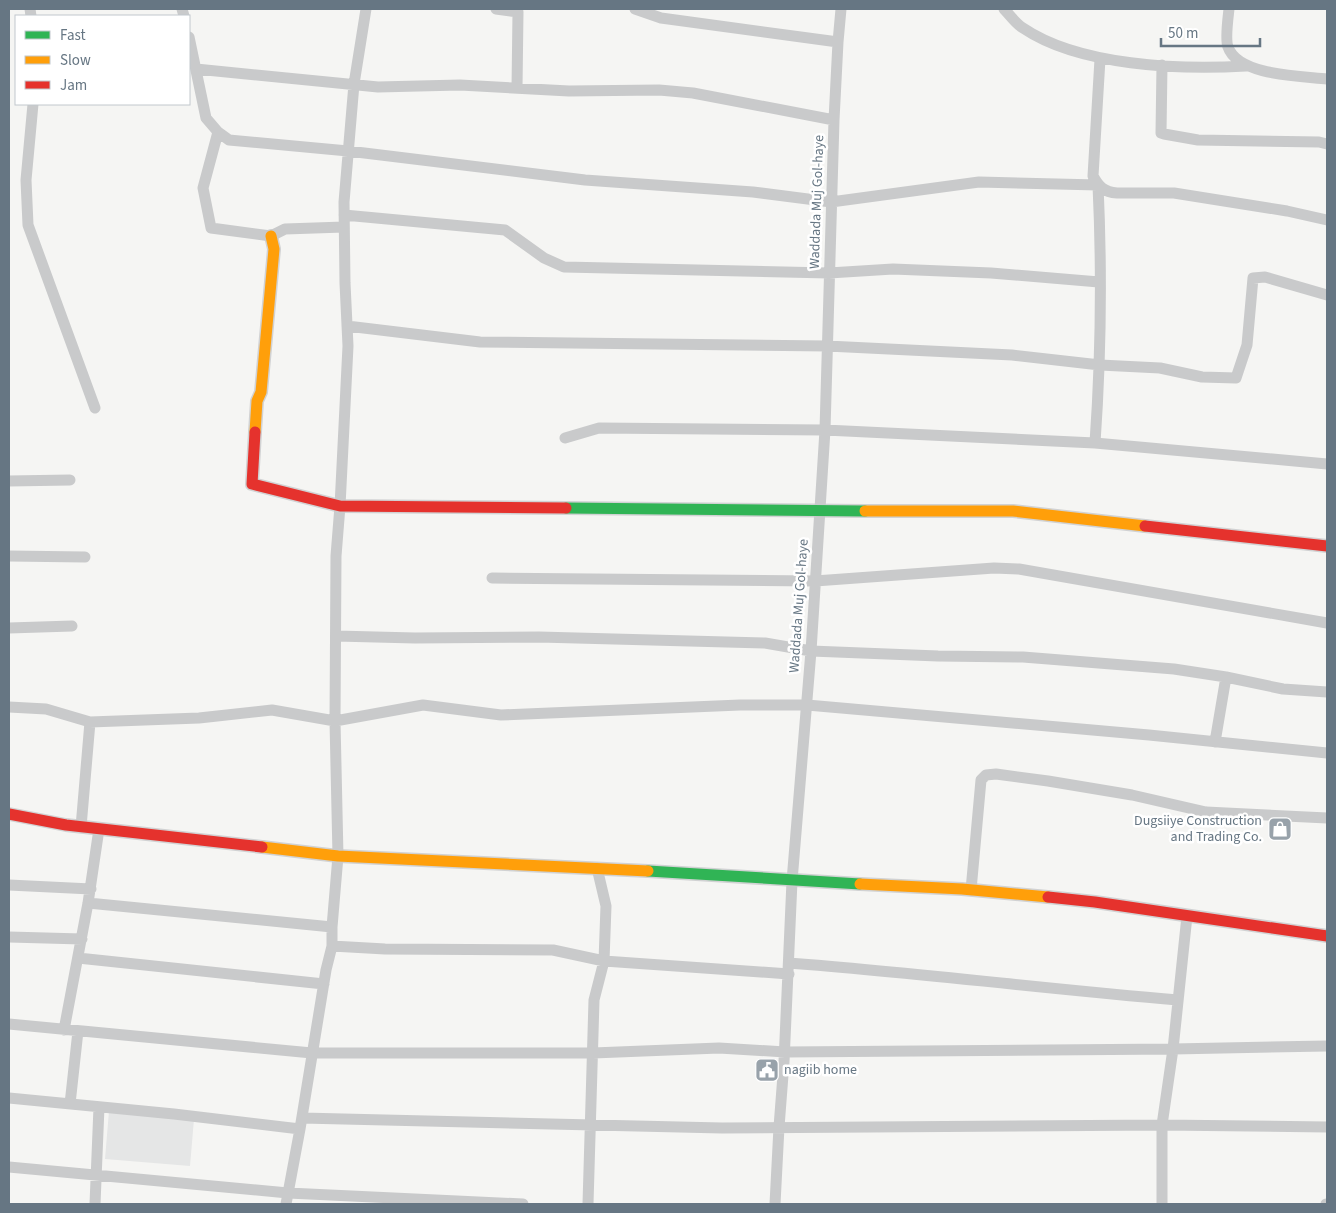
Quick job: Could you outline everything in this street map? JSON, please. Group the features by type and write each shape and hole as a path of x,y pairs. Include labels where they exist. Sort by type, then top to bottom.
{"main road":[{"path":"271,236 274,249 261,392 257,401 252,484 340,506 1013,511 1327,546"},
{"path":"9,814 81,827 338,856 597,868 792,881 971,890 1095,902 1327,936"}],"street":[{"path":"287,1199 332,946 338,856 335,721 336,556 348,346 344,221 354,84 366,9"},
{"path":"496,9 518,12 516,88"},
{"path":"635,9 661,18 838,42"},
{"name":"Waddada Muj Gol-haye","path":"775,1204 785,1052 792,881 812,651 825,430 834,120 838,42 842,9"},
{"path":"1004,9 1021,27 1047,42 1100,58 1212,68 1246,66 1271,73 1327,79"},
{"path":"1229,9 1228,46 1232,54 1246,66"},
{"path":"190,42 206,118 218,132 229,140 348,151 585,180 753,192 831,202 979,182 1098,185"},
{"path":"1100,58 1092,176 1098,185 1109,192 1174,193 1287,211 1327,220"},
{"path":"1162,65 1161,133 1198,140 1319,142 1327,144"},
{"path":"196,69 378,87 460,85 569,91 659,90 693,93 834,120"},
{"path":"32,105 26,180 28,225 95,408"},
{"path":"218,132 203,188 211,228 271,236 285,229 344,221 505,230 544,258 564,267 829,273 893,269 991,273 1099,282"},
{"path":"1095,443 1100,365 1099,282 1101,250 1098,185"},
{"path":"347,326 480,342 827,346 1012,355 1100,365 1160,368 1202,377 1236,378 1247,346 1253,278 1265,277 1327,295"},
{"path":"565,438 599,428 825,430 1095,443 1327,464"},
{"path":"9,482 70,480"},
{"path":"9,556 85,557"},
{"path":"492,578 815,581 994,568 1020,569 1327,623"},
{"path":"9,628 72,626"},
{"path":"336,636 416,638 539,637 765,643 812,651 1023,657 1174,669 1226,677 1283,689 1327,692"},
{"path":"1216,742 1226,677"},
{"path":"9,707 46,709 90,722 198,718 272,710 335,721 422,705 501,715 740,705 807,705 1327,753"},
{"path":"81,827 90,722"},
{"path":"971,890 981,780 986,775 996,774 1132,795 1206,812 1327,818"},
{"path":"64,1030 82,939 99,829"},
{"path":"588,1204 594,1000 604,961 606,906 597,868"},
{"path":"9,884 90,890"},
{"path":"88,903 332,927"},
{"path":"1162,1204 1162,1125 1173,1050 1187,916"},
{"path":"9,937 82,939"},
{"path":"332,946 385,950 553,950 604,961 879,970 1058,990 1178,1000"},
{"path":"78,958 324,984"},
{"path":"9,1024 312,1053 593,1053 719,1048 785,1052 1173,1050 1327,1046"},
{"path":"70,1104 78,1031"},
{"path":"9,1098 301,1123 722,1128 1162,1125 1327,1127"},
{"path":"95,1204 99,1107"},
{"path":"9,1167 95,1174 287,1199 523,1204"}],"shaded area":[{"path":"109,1111 194,1119 190,1166 105,1159"}],"traffic: fast":[{"path":"566,508 865,511"},
{"path":"648,871 860,884"}],"traffic: slow":[{"path":"255,432 257,401 261,392 274,249 271,236"},
{"path":"865,511 1013,511 1145,526"},
{"path":"262,847 338,856 648,871"},
{"path":"860,884 962,889 1048,897"}],"traffic: jam":[{"path":"255,432 252,484 340,506 566,508"},
{"path":"1145,526 1327,546"},
{"path":"9,814 66,825 262,847"},
{"path":"1048,897 1095,902 1327,936"}],"place":[{"name":"Dugsiiye Construction and Trading Co.","path":"1280,829"},
{"name":"nagiib home","path":"767,1070"}]}
